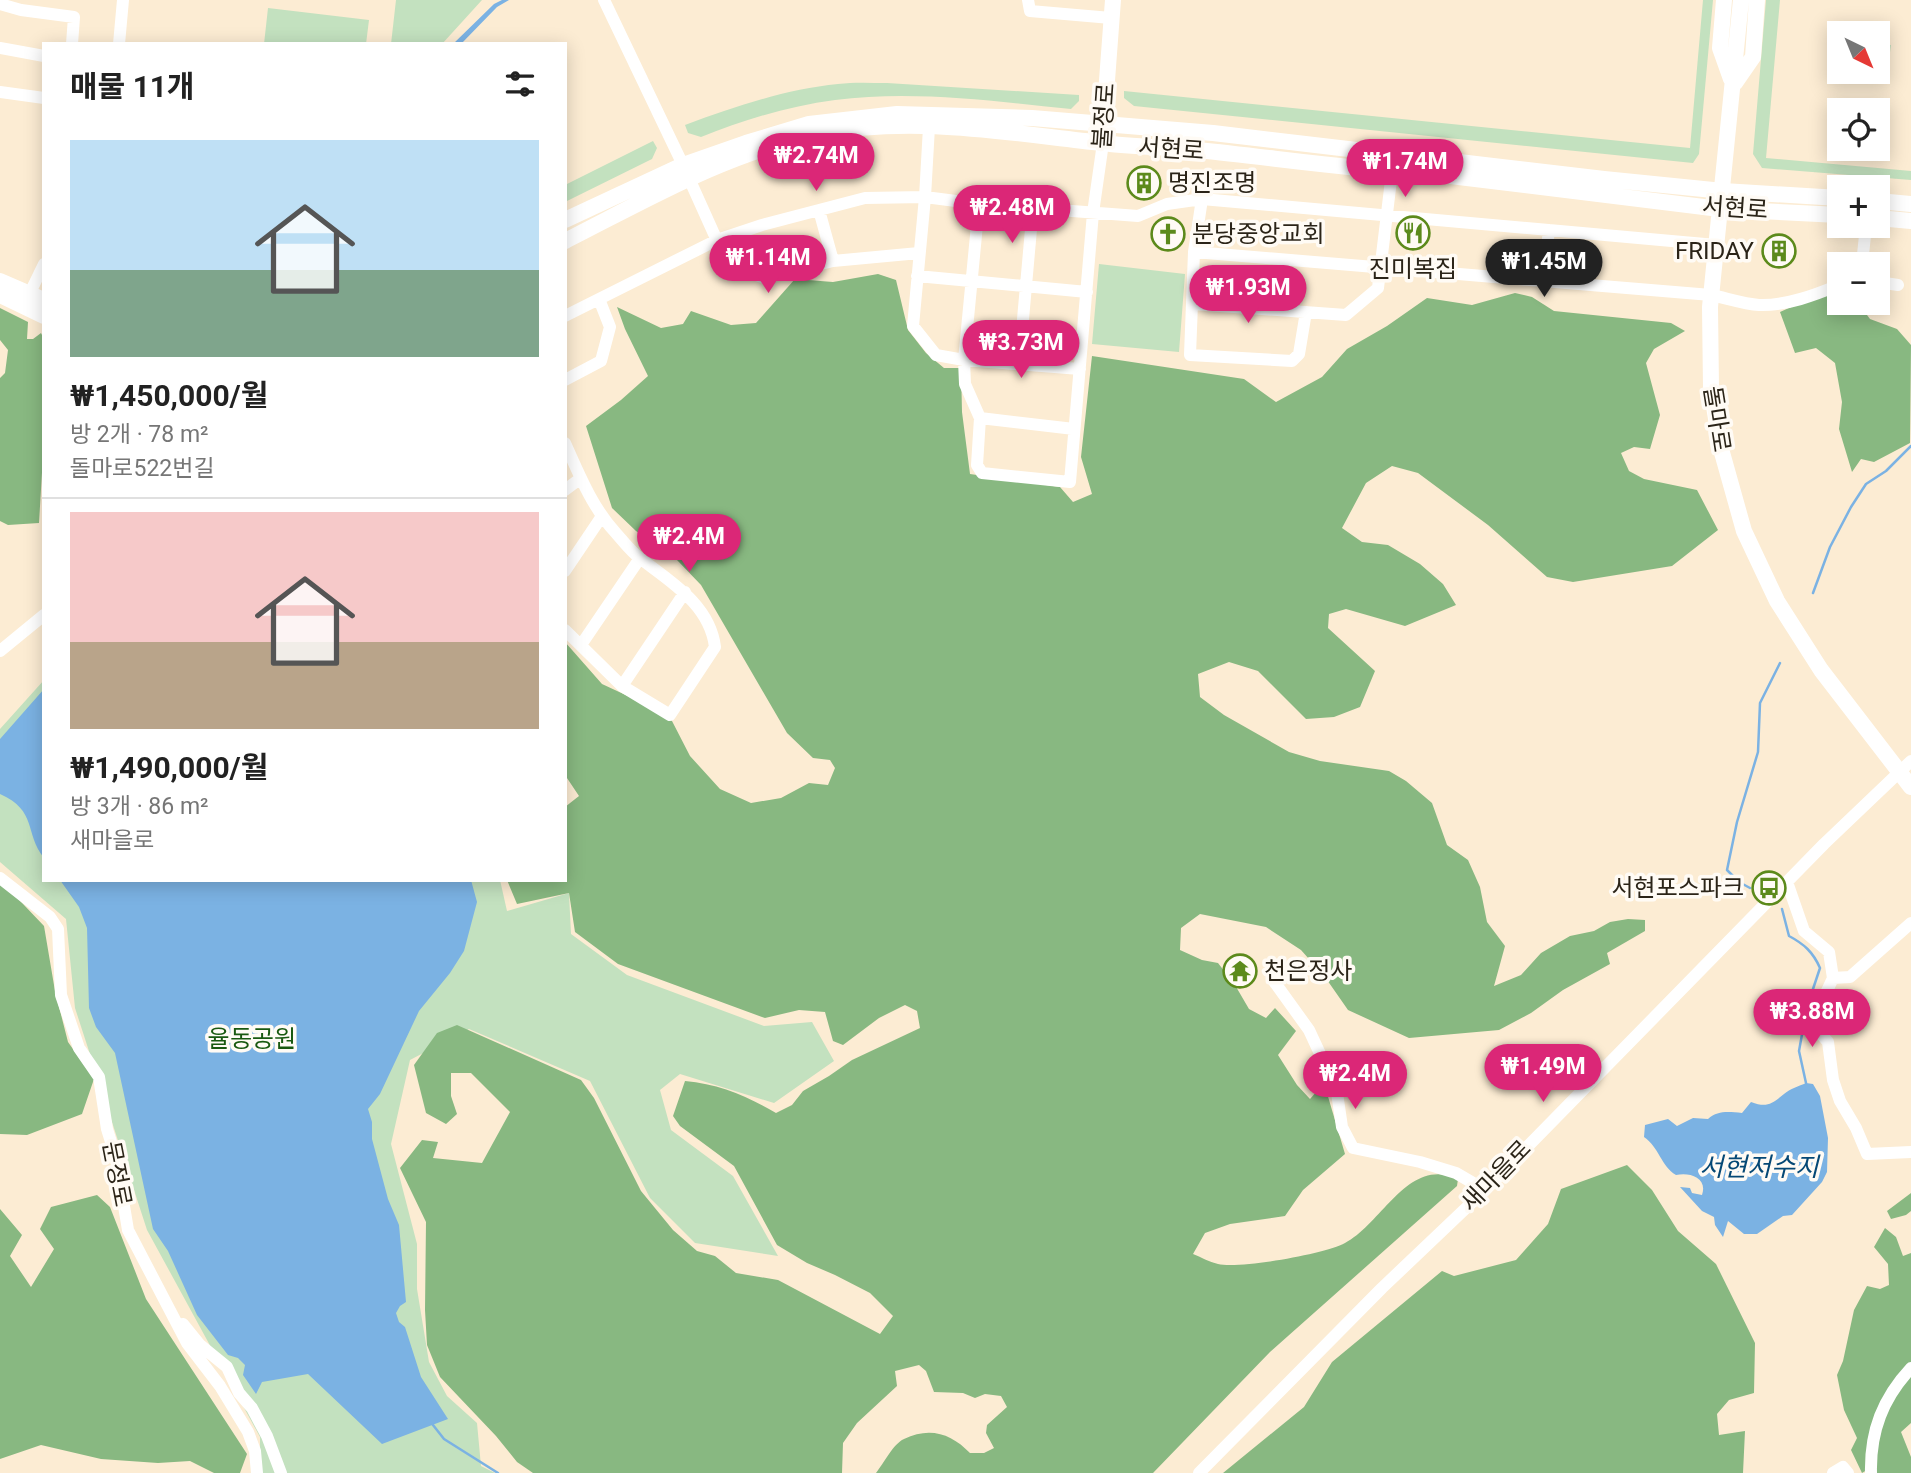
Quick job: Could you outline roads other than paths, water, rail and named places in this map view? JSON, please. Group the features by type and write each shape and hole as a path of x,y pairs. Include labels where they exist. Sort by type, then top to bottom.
{"main road":[{"name":"불정로","path":"1103,144 1113,0"},
{"path":"1724,0 1720,48 1734,85"},
{"name":"돌마로","path":"1741,0 1711,295 1709,344 1713,410 1726,472 1744,531 1777,601 1799,638 1846,704 1905,766 1911,787"},
{"path":"1734,85 1753,57 1757,0"},
{"name":"서현로","path":"567,219 777,133 809,124 897,114 958,114 1213,133 1604,179 1723,191 1827,197"},
{"name":"서현로","path":"567,240 687,172 818,134 865,127 980,128 1103,144 1194,150 1448,176 1720,209 1827,214"},
{"path":"1890,202 1911,204"},
{"path":"1890,219 1911,221"},
{"path":"0,281 32,301"},
{"path":"0,295 32,301"}],"street":[{"path":"119,42 123,0"},
{"path":"604,0 687,172 728,265 765,278 833,261 919,253"},
{"path":"1028,0 1030,11 1111,18"},
{"path":"0,4 20,10 74,17 72,42"},
{"path":"0,48 42,55"},
{"path":"0,92 42,98"},
{"path":"929,127 913,326 936,355 964,360 1080,369"},
{"name":"불정로","path":"981,418 977,465 982,473 1070,482 1093,212 1103,144"},
{"path":"1192,304 1346,315 1378,288 1392,172"},
{"path":"567,315 717,240 865,198 925,197 979,204 1138,216 1167,204 1202,199 1716,245"},
{"path":"1202,199 1194,252 1190,355 1292,361 1299,354 1306,312"},
{"path":"979,204 964,360 965,384 981,418 1074,429"},
{"path":"1019,364 1033,207"},
{"path":"819,210 833,261"},
{"path":"1543,282 1549,230"},
{"path":"1194,252 1711,295 1758,305 1783,303 1827,290"},
{"path":"32,301 42,270"},
{"path":"917,276 1087,292"},
{"path":"1890,284 1898,285"},
{"path":"567,379 601,362 610,327 599,299"},
{"path":"567,447 602,516 640,558 685,592 706,621 715,647 670,715 622,686 567,632"},
{"path":"567,488 581,478"},
{"path":"567,568 602,516"},
{"path":"581,645 640,558"},
{"path":"622,686 685,592"},
{"path":"0,651 42,617"},
{"name":"새마을로","path":"1199,1473 1382,1288 1485,1190 1595,1074 1905,766"},
{"name":"문정로","path":"0,878 50,917 58,929 61,995 79,1048 99,1077 128,1230 187,1343 220,1386 243,1423 255,1451 257,1473"},
{"path":"1787,882 1804,932 1829,952 1833,978 1819,1008 1815,1027 1828,1042 1833,1080 1840,1101 1867,1154 1911,1152"},
{"path":"1833,978 1850,977 1911,923"},
{"path":"1273,980 1308,1030 1322,1058 1334,1072 1342,1127 1353,1148 1420,1162 1456,1173 1485,1190"},
{"path":"176,1320 184,1324 200,1345 228,1367 239,1393 252,1408 267,1436 281,1473"},
{"path":"1871,1473 1870,1449 1877,1419 1895,1385 1911,1368"},
{"path":"1833,1473 1843,1467 1848,1473"}],"water":[{"path":"509,0 497,7 463,42 455,42 494,4"},
{"path":"42,691 42,855 25,815 12,801 0,794 0,739"},
{"name":"율동공원","path":"61,882 472,882 477,902 464,951 419,1011 380,1094 368,1109 372,1122 372,1139 388,1199 399,1225 406,1302 396,1313 399,1322 405,1327 421,1377 448,1419 382,1444 308,1374 262,1382 256,1394 243,1375 245,1365 238,1358 228,1355 197,1315 168,1251 153,1229 115,1053 96,1027 89,1008 87,928 79,907"},
{"name":"서현저수지","path":"1806,1083 1813,1084 1820,1096 1828,1138 1827,1172 1822,1182 1792,1215 1783,1216 1757,1234 1744,1234 1728,1221 1723,1237 1715,1225 1714,1217 1702,1211 1680,1187 1690,1188 1692,1193 1702,1195 1700,1180 1692,1175 1676,1175 1671,1171 1644,1137 1645,1125 1668,1119 1677,1126 1693,1118 1708,1119 1724,1112 1742,1113 1751,1102 1769,1104"}],"waterway":[{"path":"1813,593 1830,547 1866,484 1886,471 1911,446"},
{"path":"1750,888 1727,870 1737,822 1758,752 1760,703 1780,663"},
{"path":"1782,909 1789,936 1808,949 1820,968 1807,1007 1799,1051 1806,1083"},
{"path":"433,1425 444,1439 498,1473"}],"place":[{"name":"명진조명","path":"1144,183"},
{"name":"진미복집","path":"1413,233"},
{"name":"분당중앙교회","path":"1168,234"},
{"name":"FRIDAY","path":"1779,251"},
{"name":"서현포스파크","path":"1769,888"},
{"name":"천은정사","path":"1240,971"}]}
